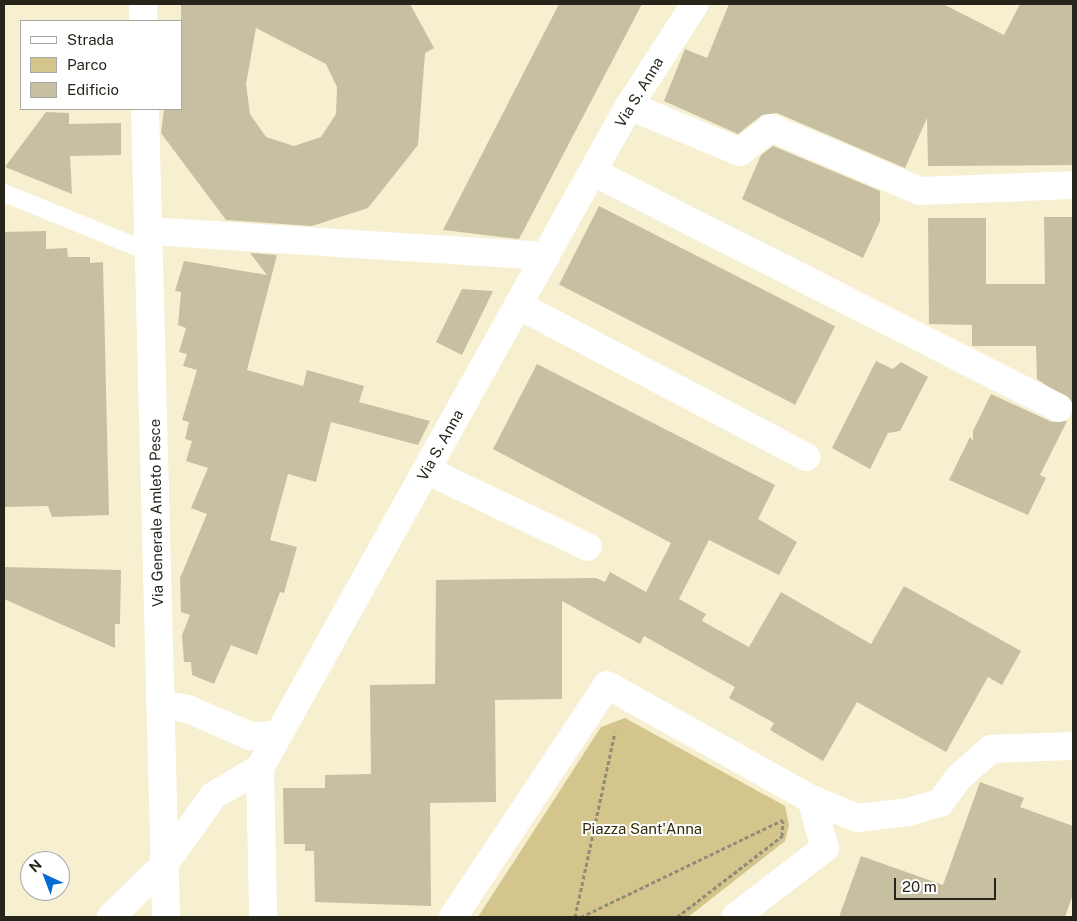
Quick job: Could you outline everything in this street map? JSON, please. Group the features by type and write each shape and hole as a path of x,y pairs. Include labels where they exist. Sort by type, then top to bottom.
{"street":[{"path":"143,4 143,20"},
{"name":"Via S. Anna","path":"260,768 276,735 594,172 629,106 695,4"},
{"path":"629,106 740,152 771,128 920,191 1073,185"},
{"name":"Via Generale Amleto Pesce","path":"145,110 166,917"},
{"path":"594,172 1059,408"},
{"path":"149,242 546,256"},
{"path":"518,305 806,457"},
{"path":"426,470 588,547"},
{"path":"453,917 607,685 811,799 857,818 908,812 940,803 958,778 991,749 1073,746"},
{"path":"160,704 188,708 250,736 276,735"},
{"path":"111,917 164,866 213,796 260,768 264,917"},
{"path":"735,917 825,848 811,799"}],"lane":[{"path":"4,192 149,242"}],"path":[{"path":"575,917 616,728 610,729"},
{"path":"677,917 782,836 783,820 780,815"},
{"path":"581,917 783,820"}],"green space":[{"name":"Piazza Sant'Anna","path":"625,718 785,806 789,825 785,841 688,917 478,917 601,727"}],"building":[{"path":"181,4 410,4 434,48 425,53 418,145 368,208 312,226 226,220 161,133 164,110 182,110","holes":["256,28 326,64 337,87 336,114 321,137 294,146 266,137 250,114 246,84"]},
{"path":"559,4 642,4 519,239 443,230"},
{"path":"729,4 943,4 1004,35 1020,4 1073,4 1073,165 928,166 927,118 905,168 777,113 762,115 738,134 664,101 685,49 707,58"},
{"path":"46,112 69,113 69,124 121,123 121,155 70,156 72,194 5,167"},
{"path":"773,146 880,191 880,221 863,258 742,199 761,155"},
{"path":"599,206 835,326 795,405 559,284"},
{"path":"1044,217 1073,217 1073,403 1037,379 1036,346 972,346 972,325 929,324 928,218 986,218 986,284 1045,284"},
{"path":"46,231 46,249 67,248 68,257 90,257 90,263 103,262 109,515 52,517 48,506 4,507 4,232"},
{"path":"250,253 277,255 247,370 303,386 307,370 364,386 359,402 430,421 418,445 331,422 316,482 288,474 270,540 297,547 284,593 280,592 257,655 231,645 214,684 192,675 191,662 184,662 182,635 190,615 181,612 180,578 207,514 191,508 208,468 186,461 192,441 185,439 189,422 182,420 197,370 183,366 187,354 179,352 186,328 178,325 181,292 175,291 184,261 267,275"},
{"path":"462,289 493,291 462,355 436,342"},
{"path":"876,361 893,369 901,362 928,377 900,431 888,433 870,469 832,448"},
{"path":"537,364 775,485 758,519 797,542 779,575 709,540 679,599 706,614 702,621 749,647 781,592 871,644 904,586 1021,651 1002,685 988,677 946,752 857,702 823,761 770,730 774,723 729,698 735,687 644,636 640,644 562,601 562,699 495,700 496,802 430,803 431,906 315,902 314,851 305,851 305,844 284,844 283,788 325,788 325,775 371,774 370,685 435,684 436,580 596,578 605,582 610,572 646,592 671,543 493,449"},
{"path":"991,394 1052,422 1067,421 1040,475 1046,478 1028,515 949,480 970,437 973,441 973,431"},
{"path":"4,567 121,570 120,624 115,624 115,648 4,599"},
{"path":"980,782 1024,798 1020,807 1073,826 1073,894 1065,917 839,917 861,856 943,885"}]}
